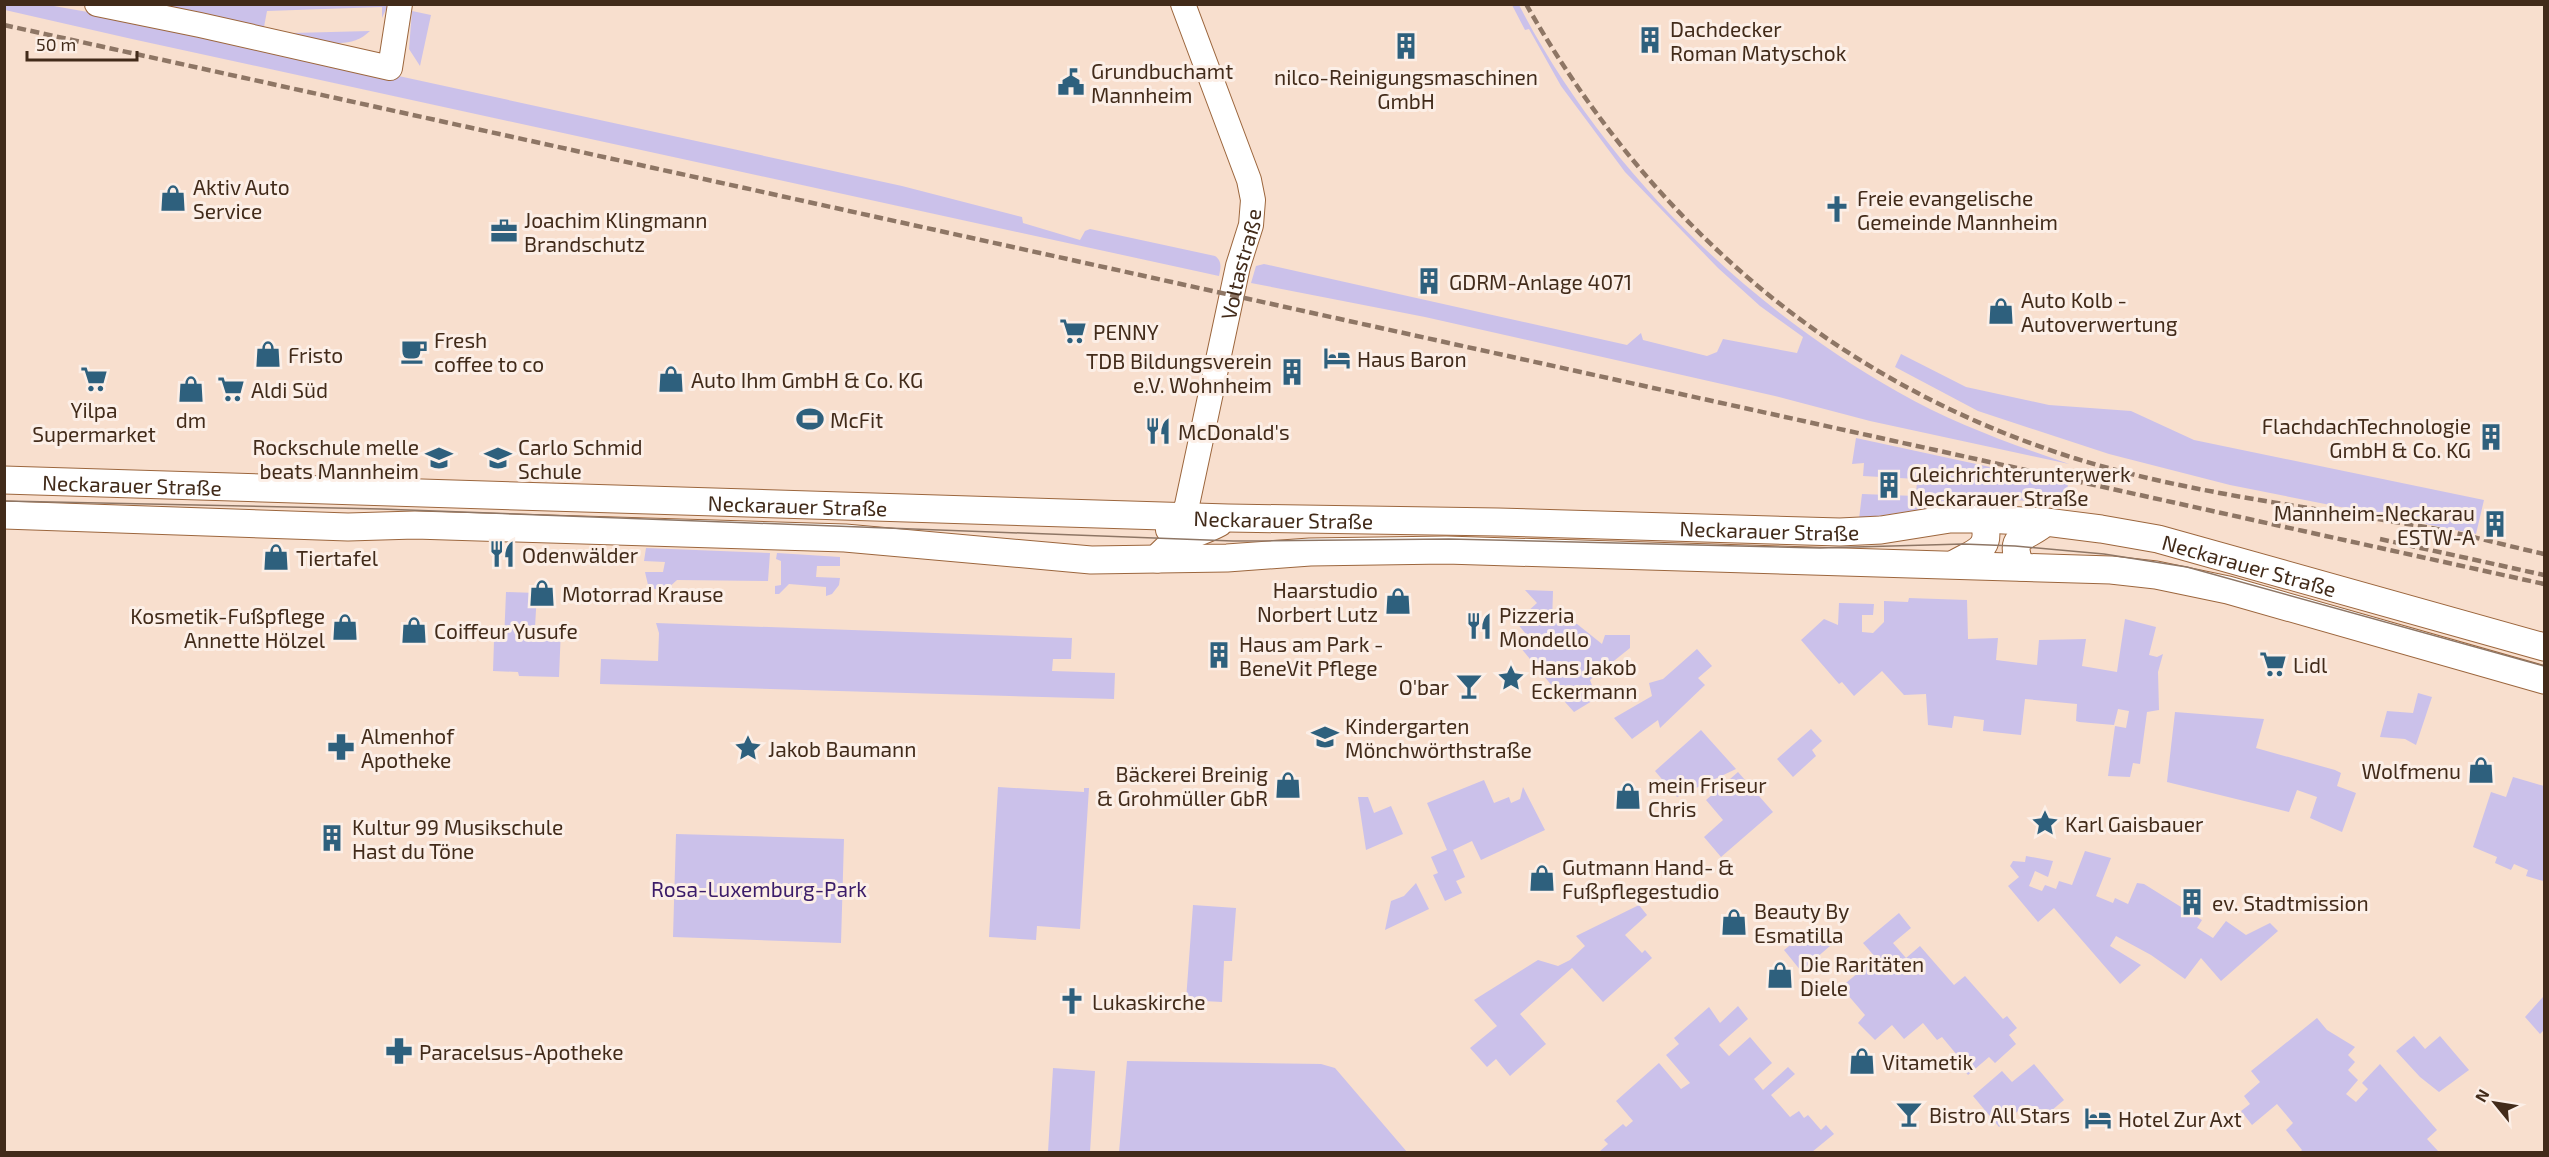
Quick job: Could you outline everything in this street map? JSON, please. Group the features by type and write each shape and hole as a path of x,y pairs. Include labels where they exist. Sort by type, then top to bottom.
{"main road":[{"path":"97,4 390,68 400,4"},
{"name":"Voltastraße","path":"1172,537 1209,404 1238,266 1251,225 1253,200 1250,180 1183,4"},
{"name":"Neckarauer Straße","path":"4,480 1172,537 1200,559 1310,552 1446,550 2111,570 2194,582 2544,680"},
{"name":"Neckarauer Straße","path":"4,514 336,526 415,525 846,538 1047,556 1120,559 1172,537 1211,528 1228,518 1498,522 1840,532 1881,530 1950,519 2046,522 2158,539 2544,647"},
{"path":"1954,564 1975,553 1986,542 1987,533 1983,519"},
{"path":"2021,567 2015,550 2018,540 2033,533 2046,522"}],"green space":[{"path":"5,5 48,5 179,28 902,186 1022,217 1023,223 1080,240 1085,231 1090,229 1215,256 1220,264 1219,276 132,39 5,10"},
{"path":"164,5 388,5 382,18 382,7 267,11 264,27"},
{"path":"1512,5 1519,5 1553,64 1591,120 1634,174 1681,225 1731,273 1784,316 1840,356 1898,392 1961,423 2069,464 1870,421 1775,396 1425,317 1251,283 1256,266 1264,264 1627,345 1641,333 1643,340 1707,356 1717,352 1723,339 1797,353 1803,337 1760,306 1718,268 1625,172 1561,86 1529,29 1525,30"},
{"path":"412,11 431,15 420,66 409,49"},
{"path":"370,31 361,38 343,43 323,41 292,33"},
{"path":"1901,354 1966,387 2049,405 2131,411 2194,440 2484,500 2476,534 2230,485 2109,454 1978,411 1895,367"},
{"path":"1856,438 2068,484 2065,504 2004,499 1974,501 1859,519 1862,494 1916,496 1917,479 1863,476 1864,463 1852,464"},
{"path":"646,548 770,553 768,581 677,580 666,590 655,589 648,585 645,572 663,572 665,562 644,561"},
{"path":"777,553 840,557 840,566 817,566 816,577 840,578 839,585 832,594 826,596 826,587 789,584 779,594 775,594 775,586 781,585 781,561 776,559"},
{"path":"1525,590 1553,591 1552,623 1577,624 1602,644 1605,635 1630,635 1630,648 1590,680 1597,698 1574,712 1565,702 1568,698 1565,695 1562,698 1516,642 1526,634 1516,622 1537,603"},
{"path":"506,592 537,593 535,627 561,628 559,677 519,676 518,672 493,671 494,641 504,641"},
{"path":"1909,598 1967,600 1968,639 1998,638 1996,660 2037,665 2039,640 2086,639 2082,666 2117,672 2125,619 2156,627 2149,655 2157,657 2163,654 2158,672 2159,710 2147,712 2140,764 2133,763 2130,777 2108,776 2115,726 2126,728 2129,711 2118,709 2114,725 2079,722 2076,721 2077,704 2025,699 2021,735 1983,731 1984,720 1954,716 1952,728 1928,725 1926,694 1904,695 1882,671 1854,696 1842,682 1839,684 1801,640 1824,619 1838,625 1839,603 1874,604 1873,615 1862,615 1862,632 1873,633 1884,622 1884,601 1908,602"},
{"path":"656,623 1072,638 1071,659 1053,659 1052,671 1115,673 1114,699 600,684 601,659 658,661 659,633"},
{"path":"1697,649 1712,666 1698,678 1705,685 1660,728 1658,720 1632,739 1614,718 1652,696 1649,683 1663,679"},
{"path":"2418,693 2432,697 2416,745 2405,739 2380,737 2387,711 2413,713"},
{"path":"2175,712 2264,719 2256,748 2341,773 2337,786 2356,793 2342,832 2310,818 2317,797 2297,790 2289,812 2167,782"},
{"path":"1811,729 1822,741 1812,750 1816,756 1793,777 1777,759"},
{"path":"1701,730 1736,769 1677,797 1655,771"},
{"path":"1738,772 1773,812 1721,857 1704,837 1723,820 1706,800"},
{"path":"2513,777 2544,786 2543,881 2526,876 2528,870 2514,864 2511,870 2495,863 2497,857 2473,847 2491,792 2506,797"},
{"path":"1484,780 1494,803 1509,797 1511,803 1520,799 1523,787 1545,830 1481,860 1472,841 1453,850 1465,877 1456,881 1462,893 1445,901 1433,875 1438,873 1431,857 1447,850 1427,803"},
{"path":"998,787 1084,792 1084,788 1089,788 1080,929 1037,926 1036,940 989,937"},
{"path":"1358,797 1368,797 1374,813 1391,806 1403,834 1366,850"},
{"name":"Rosa-Luxemburg-Park","path":"676,834 844,839 841,943 673,937"},
{"path":"2085,851 2111,858 2096,896 2113,903 2115,898 2128,904 2137,883 2144,884 2202,920 2197,928 2213,938 2226,921 2246,935 2270,923 2278,931 2221,981 2201,958 2185,979 2151,955 2116,936 2110,946 2141,965 2120,984 2054,908 2038,922 2008,886 2019,877 2010,866 2013,861 2025,862 2026,856 2053,861 2048,877 2035,871 2029,886 2042,891 2045,885 2056,889 2059,881 2072,885"},
{"path":"1416,883 1429,909 1385,930 1391,901 1404,896"},
{"path":"1193,905 1236,908 1232,961 1224,961 1222,1002 1186,1000"},
{"path":"1639,905 1647,915 1625,935 1642,953 1645,950 1652,958 1603,1002 1572,968 1520,1014 1546,1044 1510,1076 1496,1059 1487,1067 1470,1048 1497,1026 1474,1000 1538,960 1558,966 1570,960 1585,946 1576,936"},
{"path":"1899,913 1911,928 1893,943 1906,958 1920,946 1954,985 1965,976 2003,1019 2007,1016 2017,1028 2009,1035 2016,1044 1995,1063 1989,1057 1968,1075 1954,1058 1957,1055 1942,1037 1937,1040 1923,1023 1904,1039 1892,1025 1875,1040 1858,1023 1865,1015 1841,987 1876,958 1863,943"},
{"path":"1815,928 1830,946 1801,971 1784,950 1794,942 1796,944"},
{"path":"2543,997 2544,1030 2540,1034 2525,1017"},
{"path":"1738,1006 1748,1019 1719,1045 1729,1056 1750,1037 1772,1063 1754,1079 1763,1090 1788,1067 1795,1074 1771,1095 1790,1117 1799,1111 1804,1118 1808,1115 1821,1130 1826,1125 1834,1134 1812,1152 1599,1152 1608,1144 1604,1140 1623,1124 1626,1127 1633,1121 1616,1101 1659,1063 1681,1089 1690,1083 1666,1055 1679,1044 1674,1038 1709,1007 1720,1023"},
{"path":"2317,1018 2327,1030 2355,1047 2348,1055 2355,1062 2348,1070 2358,1080 2346,1094 2356,1102 2368,1089 2362,1083 2380,1064 2437,1130 2427,1139 2438,1151 2300,1152 2302,1150 2286,1130 2293,1123 2277,1104 2252,1125 2241,1111 2250,1104 2244,1096 2260,1082 2251,1071"},
{"path":"2414,1036 2425,1049 2440,1036 2469,1070 2439,1092 2420,1077 2396,1051"},
{"path":"1127,1061 1321,1064 1335,1068 1407,1152 1119,1152"},
{"path":"2034,1064 2064,1100 2038,1122 2024,1106 1999,1127 1973,1096 2002,1071 2012,1082"},
{"path":"1053,1068 1095,1071 1090,1152 1048,1152"}],"tram line":[{"path":"4,501 381,509 1233,541 1449,539 1820,548 1963,544 2015,546 2104,554 2187,567 2544,666"}],"railway":[{"path":"1526,4 1575,83 1630,157 1690,224 1756,285 1827,339 1904,386 1986,426 2074,458 2115,470 2240,497 2442,530 2544,554"},
{"path":"4,25 2544,584"},
{"path":"2380,539 2544,575"}],"place":[{"name":"Dachdecker Roman Matyschok","path":"1650,40"},
{"name":"nilco-Reinigungsmaschinen GmbH","path":"1406,46"},
{"name":"Grundbuchamt Mannheim","path":"1071,82"},
{"name":"Aktiv Auto Service","path":"173,198"},
{"name":"Freie evangelische Gemeinde Mannheim","path":"1837,209"},
{"name":"Joachim Klingmann Brandschutz","path":"504,231"},
{"name":"GDRM-Anlage 4071","path":"1429,281"},
{"name":"Auto Kolb - Autoverwertung","path":"2001,311"},
{"name":"PENNY","path":"1073,331"},
{"name":"Fresh coffee to co","path":"414,351"},
{"name":"Fristo","path":"268,354"},
{"name":"Haus Baron","path":"1337,358"},
{"name":"TDB Bildungsverein e.V. Wohnheim","path":"1292,372"},
{"name":"Yilpa Supermarket","path":"94,379"},
{"name":"Auto Ihm GmbH & Co. KG","path":"671,379"},
{"name":"dm","path":"191,389"},
{"name":"Aldi Süd","path":"231,389"},
{"name":"McFit","path":"810,419"},
{"name":"McDonald's","path":"1158,431"},
{"name":"FlachdachTechnologie GmbH & Co. KG","path":"2491,437"},
{"name":"Rockschule melle beats Mannheim","path":"439,458"},
{"name":"Carlo Schmid Schule","path":"498,458"},
{"name":"Gleichrichterunterwerk Neckarauer Straße","path":"1889,485"},
{"name":"Mannheim-Neckarau ESTW-A","path":"2495,524"},
{"name":"Odenwälder","path":"502,554"},
{"name":"Tiertafel","path":"276,557"},
{"name":"Motorrad Krause","path":"542,593"},
{"name":"Haarstudio Norbert Lutz","path":"1398,601"},
{"name":"Pizzeria Mondello","path":"1479,626"},
{"name":"Kosmetik-Fußpflege Annette Hölzel","path":"345,627"},
{"name":"Coiffeur Yusufe","path":"414,630"},
{"name":"Haus am Park - BeneVit Pflege","path":"1219,655"},
{"name":"Lidl","path":"2273,664"},
{"name":"Hans Jakob Eckermann","path":"1511,678"},
{"name":"O'bar","path":"1469,686"},
{"name":"Kindergarten Mönchwörthstraße","path":"1325,737"},
{"name":"Almenhof Apotheke","path":"341,747"},
{"name":"Jakob Baumann","path":"748,748"},
{"name":"Wolfmenu","path":"2481,770"},
{"name":"Bäckerei Breinig & Grohmüller GbR","path":"1288,785"},
{"name":"mein Friseur Chris","path":"1628,796"},
{"name":"Karl Gaisbauer","path":"2045,823"},
{"name":"Kultur 99 Musikschule Hast du Töne","path":"332,838"},
{"name":"Gutmann Hand- & Fußpflegestudio","path":"1542,878"},
{"name":"ev. Stadtmission","path":"2192,902"},
{"name":"Beauty By Esmatilla","path":"1734,922"},
{"name":"Die Raritäten Diele","path":"1780,975"},
{"name":"Lukaskirche","path":"1072,1001"},
{"name":"Paracelsus-Apotheke","path":"399,1051"},
{"name":"Vitametik","path":"1862,1061"},
{"name":"Bistro All Stars","path":"1909,1114"},
{"name":"Hotel Zur Axt","path":"2098,1118"}]}
